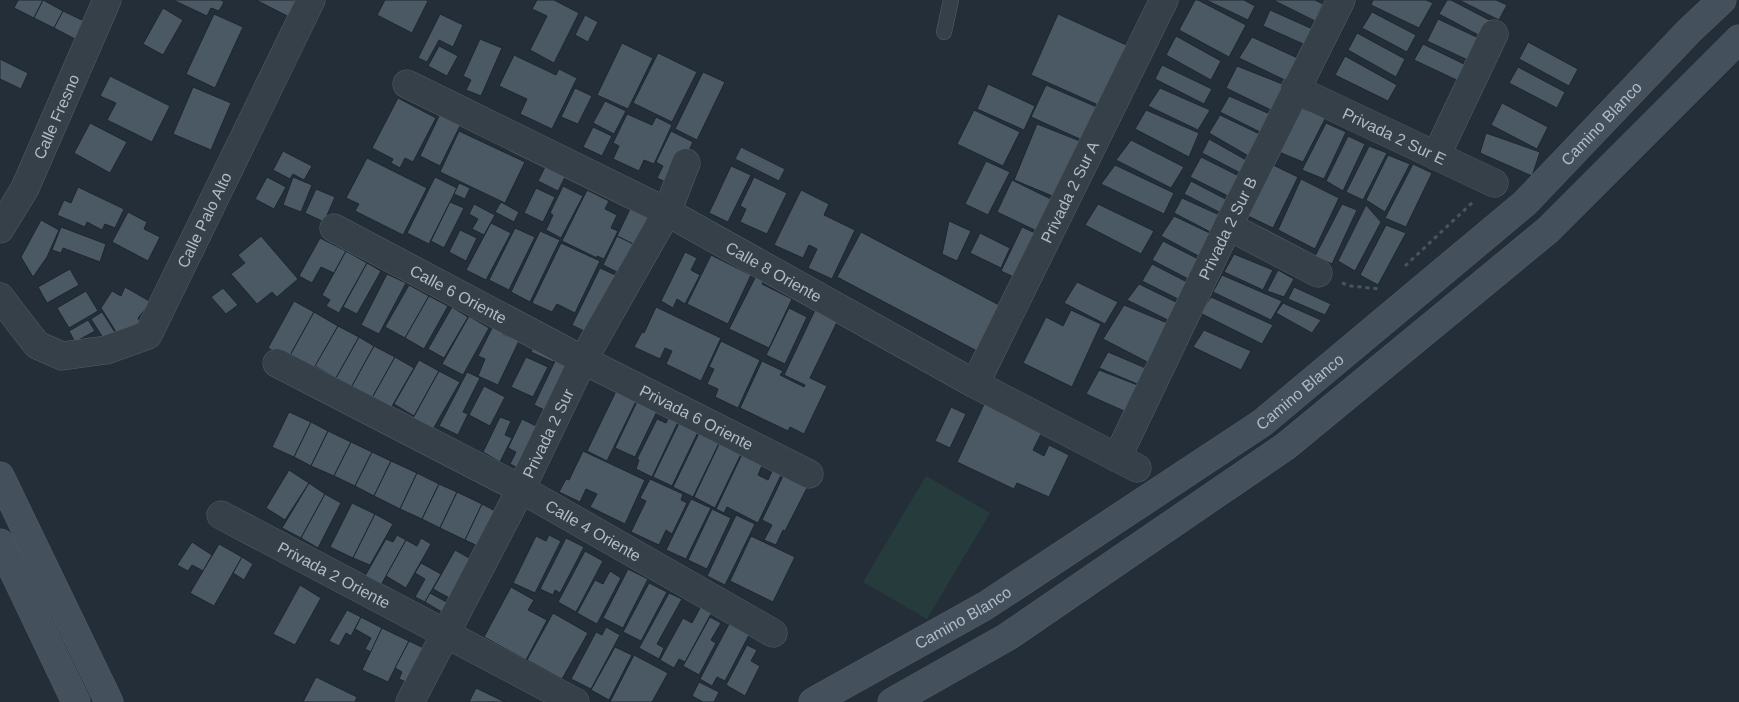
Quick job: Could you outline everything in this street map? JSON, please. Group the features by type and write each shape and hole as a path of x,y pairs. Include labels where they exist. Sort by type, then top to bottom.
{"street":[{"name":"Calle Fresno","path":"0,229 25,188 107,0"},
{"name":"Calle Palo Alto","path":"0,297 38,346 62,356 106,350 148,335 311,0"},
{"name":"Privada 2 Sur A","path":"976,384 1164,0"},
{"name":"Privada 2 Sur B","path":"1127,463 1228,226 1341,0"},
{"name":"Camino Blanco","path":"813,702 985,606 1262,423 1525,203 1689,31 1722,0"},
{"path":"1436,156 1494,34"},
{"path":"892,702 1007,637 1286,446 1548,230 1731,47"},
{"name":"Calle 8 Oriente","path":"407,84 667,212 976,384 1127,463"},
{"name":"Privada 2 Sur E","path":"1295,89 1494,183"},
{"name":"Privada 2 Sur","path":"410,702 521,489 583,360 667,212 686,163"},
{"path":"1525,203 1548,230"},
{"path":"1228,226 1318,273"},
{"name":"Calle 6 Oriente","path":"334,228 583,360"},
{"name":"Privada 6 Oriente","path":"583,360 808,474"},
{"name":"Calle 4 Oriente","path":"277,363 521,489 773,633"},
{"path":"0,476 109,702"},
{"name":"Privada 2 Oriente","path":"221,515 575,702"},
{"path":"0,543 76,702"},
{"path":"985,606 1007,637"}],"lane":[{"path":"944,32 951,0"}],"path":[{"path":"1401,269 1494,183"},
{"path":"1318,273 1351,286 1379,289 1386,282"}],"green space":[{"path":"926,476 990,513 927,619 863,582"}],"building":[{"path":"18,0 43,0 34,18 14,8"},
{"path":"43,0 63,11 54,28 34,18"},
{"path":"173,0 221,0 224,2 219,11 211,8 207,16"},
{"path":"256,0 306,0 295,20"},
{"path":"385,0 428,1 412,33 377,15"},
{"path":"537,0 554,0 579,13 554,63 530,50 547,16 532,9"},
{"path":"1195,0 1246,25 1229,57 1179,30"},
{"path":"1206,0 1244,0 1255,6 1248,20"},
{"path":"1273,0 1315,0 1323,4 1315,21"},
{"path":"1373,0 1426,0 1433,3 1419,28 1371,5"},
{"path":"1447,0 1451,0 1495,23 1486,39 1439,14"},
{"path":"1459,0 1496,0 1507,5 1499,20"},
{"path":"163,8 183,20 163,55 143,44"},
{"path":"1270,10 1317,31 1310,47 1263,26"},
{"path":"63,11 84,21 75,39 54,28"},
{"path":"1372,12 1416,35 1407,52 1362,28"},
{"path":"214,14 243,27 215,88 186,74"},
{"path":"440,14 463,25 453,47 439,40 427,62 418,58"},
{"path":"1058,14 1133,48 1105,108 1031,75"},
{"path":"585,15 598,22 588,42 575,35"},
{"path":"1438,19 1485,41 1474,63 1427,41"},
{"path":"1357,33 1405,59 1396,77 1348,50"},
{"path":"1176,36 1221,61 1211,80 1166,55"},
{"path":"1252,37 1304,61 1293,84 1239,58"},
{"path":"480,39 502,48 481,96 466,90 471,80 463,76"},
{"path":"1528,42 1578,69 1569,86 1519,59"},
{"path":"622,43 653,58 628,109 597,95"},
{"path":"1423,44 1470,67 1463,83 1414,60"},
{"path":"439,46 458,56 447,76 428,66"},
{"path":"658,53 697,72 672,122 633,103"},
{"path":"514,55 556,75 559,69 577,78 552,129 520,114 527,99 499,86"},
{"path":"1345,56 1397,85 1388,101 1335,75"},
{"path":"0,59 28,73 21,89 0,79"},
{"path":"1162,65 1212,89 1204,104 1155,79"},
{"path":"1237,66 1290,87 1275,112 1226,88"},
{"path":"1518,67 1565,92 1557,108 1509,83"},
{"path":"703,72 725,82 697,140 675,129"},
{"path":"110,76 170,106 152,142 107,120 116,103 100,96"},
{"path":"988,84 1035,106 1024,130 977,109"},
{"path":"1046,85 1106,111 1091,144 1031,117"},
{"path":"193,87 231,103 211,150 173,134"},
{"path":"575,88 592,96 578,124 561,117"},
{"path":"1160,88 1210,110 1198,130 1148,106"},
{"path":"1229,96 1279,118 1270,137 1220,112"},
{"path":"398,98 436,118 413,162 405,158 400,168 391,163 393,159 372,148"},
{"path":"605,101 626,111 614,134 593,123"},
{"path":"1502,103 1548,127 1537,149 1491,125"},
{"path":"1301,108 1326,117 1303,162 1279,152"},
{"path":"974,110 1020,132 1003,166 957,144"},
{"path":"1146,110 1199,133 1189,157 1135,129"},
{"path":"440,114 461,124 440,166 420,156"},
{"path":"627,114 652,125 656,117 672,125 654,164 644,160 639,171 613,159 619,146 613,143"},
{"path":"1220,115 1268,138 1257,161 1209,133"},
{"path":"90,123 127,142 110,173 74,153"},
{"path":"1326,123 1346,132 1324,179 1302,170"},
{"path":"1037,124 1085,143 1062,200 1014,180"},
{"path":"593,127 612,136 602,156 583,147"},
{"path":"459,131 525,162 505,203 440,172"},
{"path":"671,131 693,142 672,185 657,178 663,166 656,162"},
{"path":"1486,133 1540,152 1532,176 1480,153"},
{"path":"1348,136 1365,144 1343,191 1326,181"},
{"path":"1209,139 1255,165 1248,177 1202,153"},
{"path":"1131,140 1184,167 1171,188 1116,160"},
{"path":"1369,146 1387,153 1363,200 1346,192"},
{"path":"741,147 785,169 779,181 735,159"},
{"path":"283,151 312,166 304,180 293,174 290,179 273,170"},
{"path":"1388,155 1410,164 1385,212 1366,200"},
{"path":"1201,157 1245,179 1236,200 1190,177"},
{"path":"367,158 427,188 403,235 355,211 359,204 346,198"},
{"path":"986,161 1010,172 988,215 965,204"},
{"path":"547,163 567,173 558,191 538,181"},
{"path":"1413,164 1432,173 1406,227 1385,218"},
{"path":"1115,165 1174,193 1164,214 1101,184"},
{"path":"1273,165 1298,177 1273,228 1248,216"},
{"path":"731,166 751,175 728,222 709,213"},
{"path":"267,177 286,187 274,209 255,199"},
{"path":"293,177 312,185 301,212 283,205"},
{"path":"435,177 457,188 429,244 407,233"},
{"path":"754,177 787,193 767,234 740,222 746,209 740,206"},
{"path":"1301,179 1339,198 1315,249 1278,230"},
{"path":"1012,180 1059,203 1043,234 997,212"},
{"path":"1191,181 1233,203 1227,216 1184,194"},
{"path":"459,183 470,188 465,199 454,194"},
{"path":"563,186 583,196 561,238 546,230 553,215 550,213"},
{"path":"78,187 124,209 115,228 105,224 102,230 87,222 85,227 57,215 64,200 71,203"},
{"path":"536,188 555,197 543,222 524,213"},
{"path":"316,189 335,197 324,222 305,213"},
{"path":"587,190 609,201 605,209 617,215 611,228 618,231 604,259 597,256 597,258 562,241"},
{"path":"801,190 829,204 824,215 855,230 832,279 808,268 817,249 809,245 803,258 774,245"},
{"path":"1182,198 1226,218 1218,236 1174,213"},
{"path":"450,202 464,208 444,248 431,241"},
{"path":"501,202 519,212 514,222 495,212"},
{"path":"474,204 495,215 484,235 472,229 478,219 469,214"},
{"path":"1098,204 1154,231 1141,254 1085,225"},
{"path":"1342,204 1357,210 1332,264 1315,256"},
{"path":"1366,205 1381,222 1355,271 1338,261"},
{"path":"631,207 653,218 639,247 617,236"},
{"path":"128,212 147,222 144,229 160,237 148,261 112,242"},
{"path":"1174,216 1216,236 1204,259 1161,236"},
{"path":"41,220 59,230 47,257 33,277 21,257"},
{"path":"949,221 971,231 957,261 942,254"},
{"path":"491,223 511,233 486,280 466,270"},
{"path":"1386,225 1406,233 1378,285 1360,275"},
{"path":"61,227 106,244 100,262 63,248 61,253 52,250"},
{"path":"1022,227 1044,237 1022,281 1001,271"},
{"path":"515,228 535,237 509,290 489,280"},
{"path":"460,230 477,238 466,261 449,252"},
{"path":"540,231 560,240 530,302 511,292"},
{"path":"861,232 1001,306 977,351 837,277"},
{"path":"980,233 1010,248 1001,268 970,253"},
{"path":"261,236 298,279 277,297 272,292 257,304 231,274 245,263 238,255"},
{"path":"617,236 639,247 625,276 603,265"},
{"path":"320,238 346,251 334,273 321,267 312,283 299,276"},
{"path":"1163,241 1204,262 1194,282 1152,260"},
{"path":"561,243 600,261 575,313 557,304 552,312 532,303"},
{"path":"346,251 367,263 339,313 326,306 330,300 322,295"},
{"path":"685,252 697,258 691,270 700,275 685,304 677,299 673,308 661,301"},
{"path":"1234,254 1273,270 1263,290 1224,272"},
{"path":"711,255 751,275 728,324 687,304"},
{"path":"367,263 381,271 357,314 343,307"},
{"path":"1152,264 1191,284 1182,301 1142,281"},
{"path":"600,268 622,278 594,336 572,325"},
{"path":"70,269 79,285 47,303 38,287"},
{"path":"1278,270 1294,279 1284,297 1267,291"},
{"path":"387,274 406,283 379,334 361,325"},
{"path":"1222,275 1282,301 1271,320 1213,292"},
{"path":"756,276 764,280 762,284 792,299 769,348 729,329"},
{"path":"1077,282 1118,302 1105,324 1064,303"},
{"path":"1139,284 1182,305 1174,323 1127,300"},
{"path":"409,285 429,296 405,338 385,327"},
{"path":"125,287 151,302 138,318 140,322 118,335 101,308 112,291 121,296"},
{"path":"1294,287 1331,304 1325,315 1288,299"},
{"path":"223,288 238,305 226,314 211,297"},
{"path":"86,291 98,311 69,328 57,308"},
{"path":"429,296 448,306 424,349 405,338"},
{"path":"1211,297 1273,325 1262,344 1200,313"},
{"path":"294,301 314,312 288,359 268,348"},
{"path":"1283,303 1321,320 1312,333 1276,313"},
{"path":"1124,305 1177,327 1157,367 1103,339"},
{"path":"452,307 468,317 444,358 428,349"},
{"path":"656,307 721,338 701,381 666,364 672,351 665,348 660,359 634,347 642,332 644,333"},
{"path":"789,308 807,317 785,364 766,355"},
{"path":"816,308 839,318 810,378 827,386 804,434 790,427 788,431 740,408 762,361 783,371 780,375 804,387 805,385 784,375"},
{"path":"1071,310 1101,324 1072,387 1023,363 1046,317 1063,326"},
{"path":"102,312 118,337 107,344 91,319"},
{"path":"314,312 338,326 312,372 288,359"},
{"path":"469,316 489,328 463,375 442,364"},
{"path":"88,320 95,331 75,342 69,331"},
{"path":"338,326 359,337 336,378 315,366"},
{"path":"493,326 504,332 503,334 519,341 498,385 478,376 485,359 478,356"},
{"path":"1204,330 1251,351 1241,370 1193,347"},
{"path":"359,337 374,346 352,386 336,378"},
{"path":"536,341 558,351 553,362 531,352"},
{"path":"721,341 760,360 738,408 715,397 718,389 707,384 714,369 709,367"},
{"path":"374,346 395,357 372,398 352,386"},
{"path":"1108,352 1155,372 1147,388 1099,368"},
{"path":"395,357 414,368 391,408 372,398"},
{"path":"526,357 548,367 533,397 511,387"},
{"path":"419,360 439,371 414,416 394,404"},
{"path":"555,361 574,371 553,414 534,405"},
{"path":"1099,370 1145,388 1133,415 1086,394"},
{"path":"439,371 460,382 432,431 412,420"},
{"path":"467,372 480,378 463,412 468,414 458,435 439,426"},
{"path":"620,383 640,393 607,461 587,451"},
{"path":"484,386 505,397 490,426 469,415"},
{"path":"641,393 661,403 635,457 615,448"},
{"path":"986,400 1044,428 1033,450 1044,456 1049,445 1069,455 1049,497 1017,483 1014,489 957,462"},
{"path":"951,407 966,414 950,448 935,441"},
{"path":"289,412 311,422 294,457 272,447"},
{"path":"500,417 511,421 505,435 512,438 500,462 483,452"},
{"path":"669,417 678,422 652,477 636,469 639,460 637,459 657,419 666,423"},
{"path":"522,419 544,430 524,471 510,464 516,452 508,448"},
{"path":"311,422 328,431 311,466 294,457"},
{"path":"679,423 698,432 672,486 653,477"},
{"path":"328,431 351,442 334,476 311,466"},
{"path":"700,431 720,441 693,497 673,487"},
{"path":"351,442 372,452 355,486 334,476"},
{"path":"720,442 742,452 715,508 694,497"},
{"path":"744,450 764,461 758,475 768,480 774,467 783,471 758,523 727,507 724,513 716,509"},
{"path":"583,451 645,480 625,524 590,507 597,494 586,489 580,502 559,492 566,479 569,480"},
{"path":"372,452 391,461 374,496 355,486"},
{"path":"391,461 417,473 400,509 374,496"},
{"path":"289,470 309,483 285,520 266,508"},
{"path":"785,472 809,484 776,545 764,540 772,525 762,520"},
{"path":"417,473 439,484 422,519 400,509"},
{"path":"650,479 683,494 681,500 687,503 672,534 666,530 659,545 631,532 646,501 640,498"},
{"path":"309,483 325,494 301,538 282,528"},
{"path":"439,484 457,492 440,528 422,519"},
{"path":"457,492 482,504 465,540 440,528"},
{"path":"325,494 341,503 318,548 301,538"},
{"path":"691,499 711,508 686,559 666,550"},
{"path":"352,503 375,514 353,558 330,547"},
{"path":"482,504 499,513 482,548 465,540"},
{"path":"712,509 731,518 707,569 688,560"},
{"path":"375,514 393,524 370,565 353,558"},
{"path":"736,515 755,524 725,585 707,576"},
{"path":"397,535 406,540 381,585 365,576 386,539 393,542"},
{"path":"549,535 561,541 535,593 513,583 536,536 546,541"},
{"path":"751,536 795,557 773,602 730,581"},
{"path":"421,538 431,544 406,588 386,576 406,540 417,546"},
{"path":"566,538 584,547 560,593 555,590 553,595 540,589"},
{"path":"192,542 212,555 203,571 192,565 188,571 177,565"},
{"path":"219,544 242,557 214,606 190,593"},
{"path":"455,550 478,563 455,601 433,589"},
{"path":"585,551 603,561 576,612 558,602"},
{"path":"242,557 253,564 244,580 233,573"},
{"path":"421,563 441,574 425,602 415,597 425,579 415,573"},
{"path":"628,569 648,579 623,628 603,618"},
{"path":"610,571 621,578 597,624 577,613 595,580 603,584"},
{"path":"649,583 667,592 641,641 623,632"},
{"path":"300,585 321,598 295,645 273,634"},
{"path":"511,587 534,600 528,610 547,620 526,660 484,637"},
{"path":"430,593 452,605 447,615 425,602"},
{"path":"669,593 682,599 657,644 664,648 659,659 639,648"},
{"path":"701,606 712,612 685,662 679,659 674,668 660,660 683,618 692,623"},
{"path":"347,610 361,617 351,636 346,633 339,646 329,641"},
{"path":"553,613 588,633 562,679 527,660"},
{"path":"361,617 382,628 371,652 365,649 371,638 355,629"},
{"path":"710,617 721,623 711,640 716,643 699,675 683,666"},
{"path":"729,624 749,635 725,681 717,677 712,686 700,679"},
{"path":"606,627 620,635 591,689 571,679 596,632 602,635"},
{"path":"382,628 409,641 388,682 362,670"},
{"path":"409,641 428,650 411,684 399,679 402,672 395,668"},
{"path":"747,645 757,650 751,661 760,666 745,696 726,685"},
{"path":"615,647 632,655 609,700 591,690"},
{"path":"634,655 668,673 652,702 610,702"},
{"path":"316,677 357,697 355,702 303,702"},
{"path":"699,682 719,692 714,702 703,702 692,696"},
{"path":"476,688 505,702 469,702"}]}
